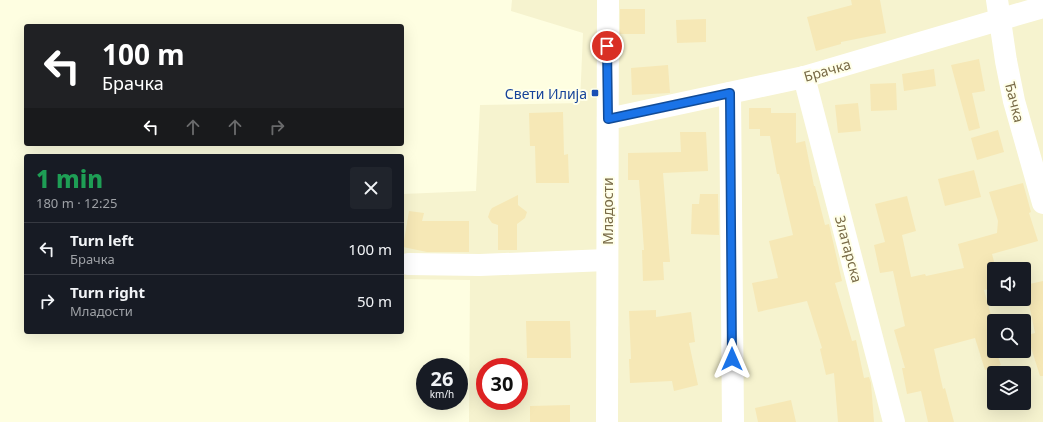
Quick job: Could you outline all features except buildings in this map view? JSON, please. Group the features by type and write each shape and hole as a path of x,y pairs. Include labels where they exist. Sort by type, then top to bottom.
{"street":[{"name":"Младости","path":"607,422 608,0"},
{"name":"Брачка","path":"608,119 804,77 999,10 1043,7"},
{"name":"Ђачка","path":"999,10 1006,61 1014,101 1043,203"},
{"name":"Златарска","path":"804,77 894,422"},
{"path":"730,93 733,422"},
{"path":"408,264 480,265 607,260"}],"shaded area":[{"path":"512,0 1043,0 1043,422 469,422 470,280 404,279 404,194 476,191 480,105 580,103 583,33 511,11"}],"place":[{"name":"Свети Илија","path":"595,93"}],"route":[{"path":"607,46 608,119 730,93 732,359"}]}
